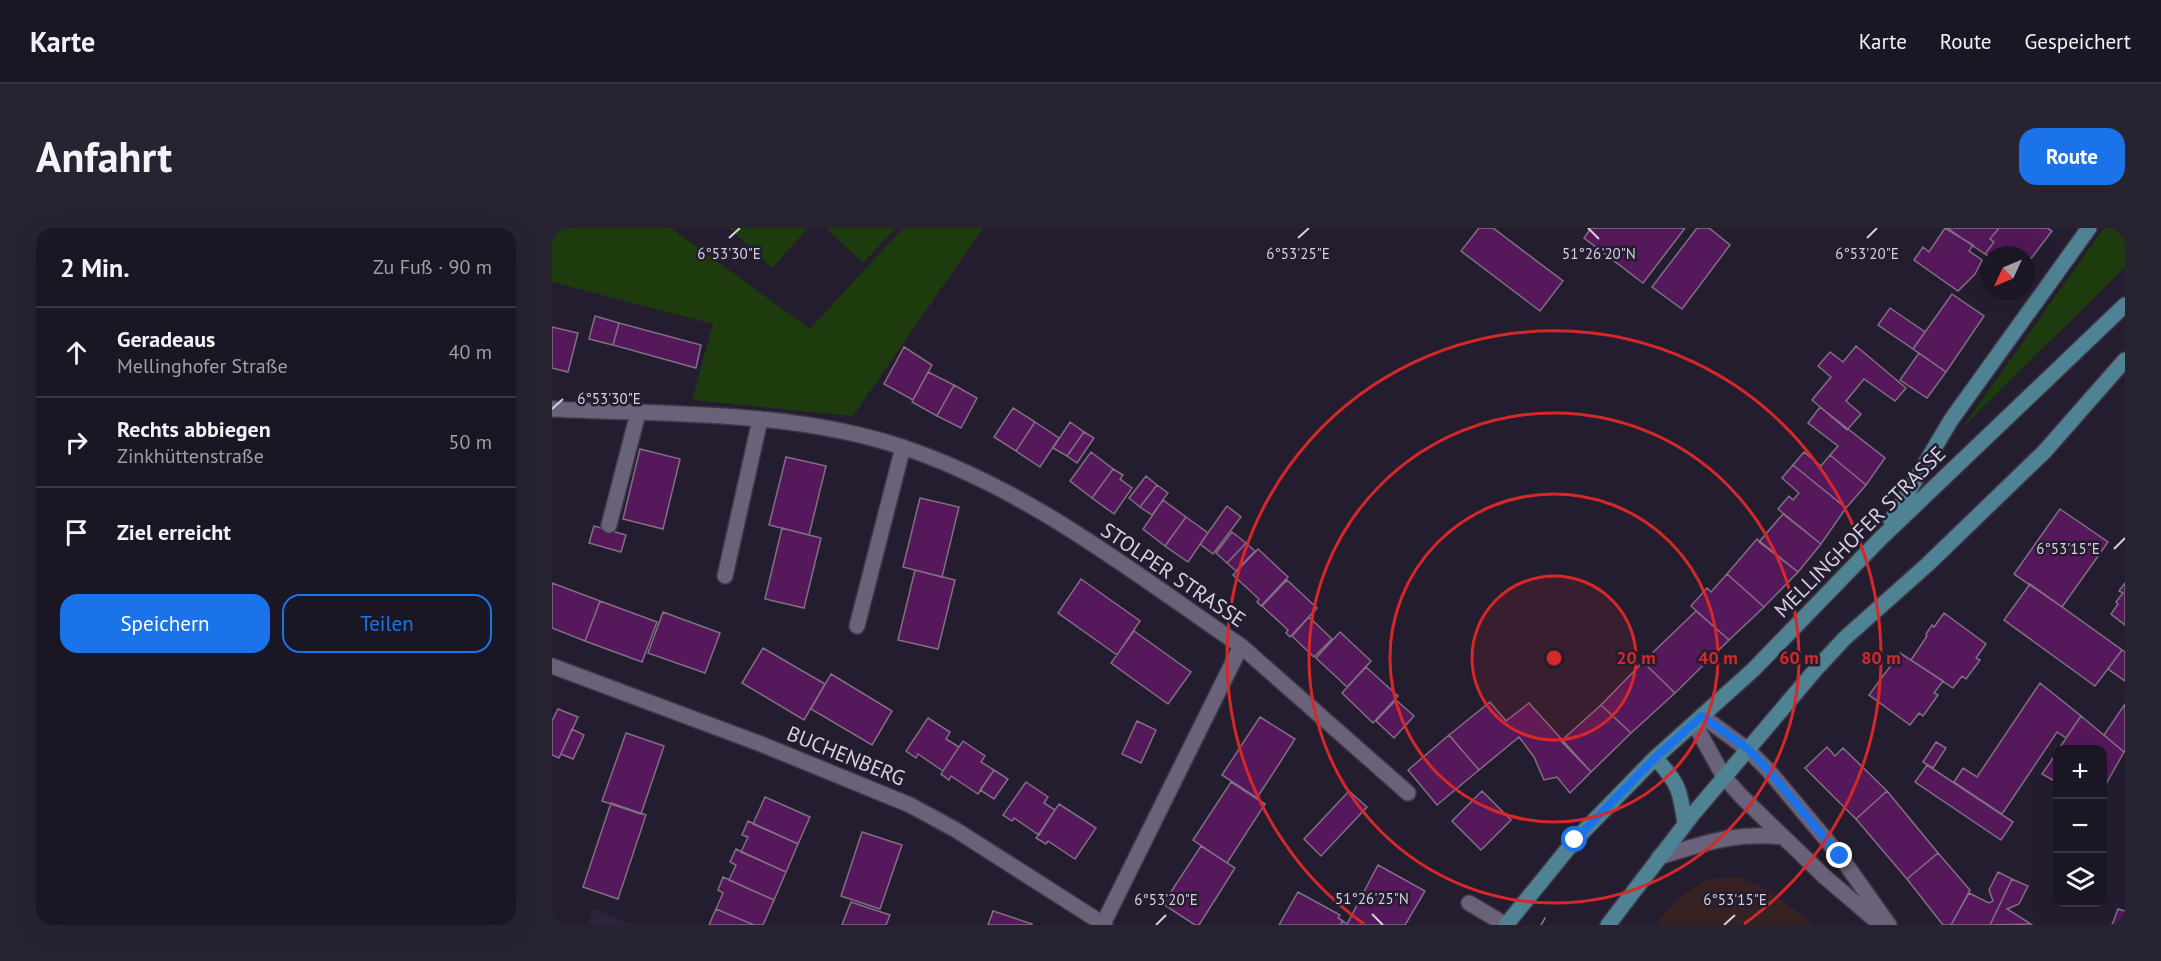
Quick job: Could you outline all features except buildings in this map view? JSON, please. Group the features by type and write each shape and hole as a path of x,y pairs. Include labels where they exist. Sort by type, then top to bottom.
{"main road":[{"path":"1880,539 1951,420 2089,228"},
{"name":"MELLINGHOFER STRASSE","path":"1506,925 1575,840 1655,758 1752,670 1880,539 2125,305"},
{"path":"1608,925 1685,824 1845,638 1928,564 2045,451 2125,360"},
{"path":"1655,758 1676,780 1685,824"}],"street":[{"name":"STOLPER STRASSE","path":"552,409 760,420 844,432 903,447 967,473 1038,510 1241,646 1104,925"},
{"path":"609,525 638,413"},
{"path":"725,576 760,420"},
{"path":"857,626 903,447"},
{"path":"1241,646 1408,793"},
{"name":"BUCHENBERG","path":"552,666 761,744 910,805 956,830 1104,925"},
{"path":"1698,720 1748,749 1768,770 1840,856 1889,925"},
{"path":"1698,720 1724,777 1825,877 1881,925"},
{"path":"1659,857 1727,837 1755,834 1784,837"},
{"path":"1469,903 1506,925"}],"shaded area":[{"path":"1740,877 1771,892 1814,925 1655,925 1679,898 1708,879"},
{"path":"593,909 635,925 588,925"}],"green space":[{"path":"552,228 671,228 810,329 903,228 983,228 853,416 692,400 713,324 552,282"},
{"path":"729,228 808,228 772,268"},
{"path":"826,228 896,228 863,263"},
{"path":"2104,228 2125,228 2125,267 1961,429"}],"tram line":[{"path":"1541,925 1545,918"}],"route":[{"path":"1575,840 1655,758 1702,716 1748,749 1840,856"}]}
